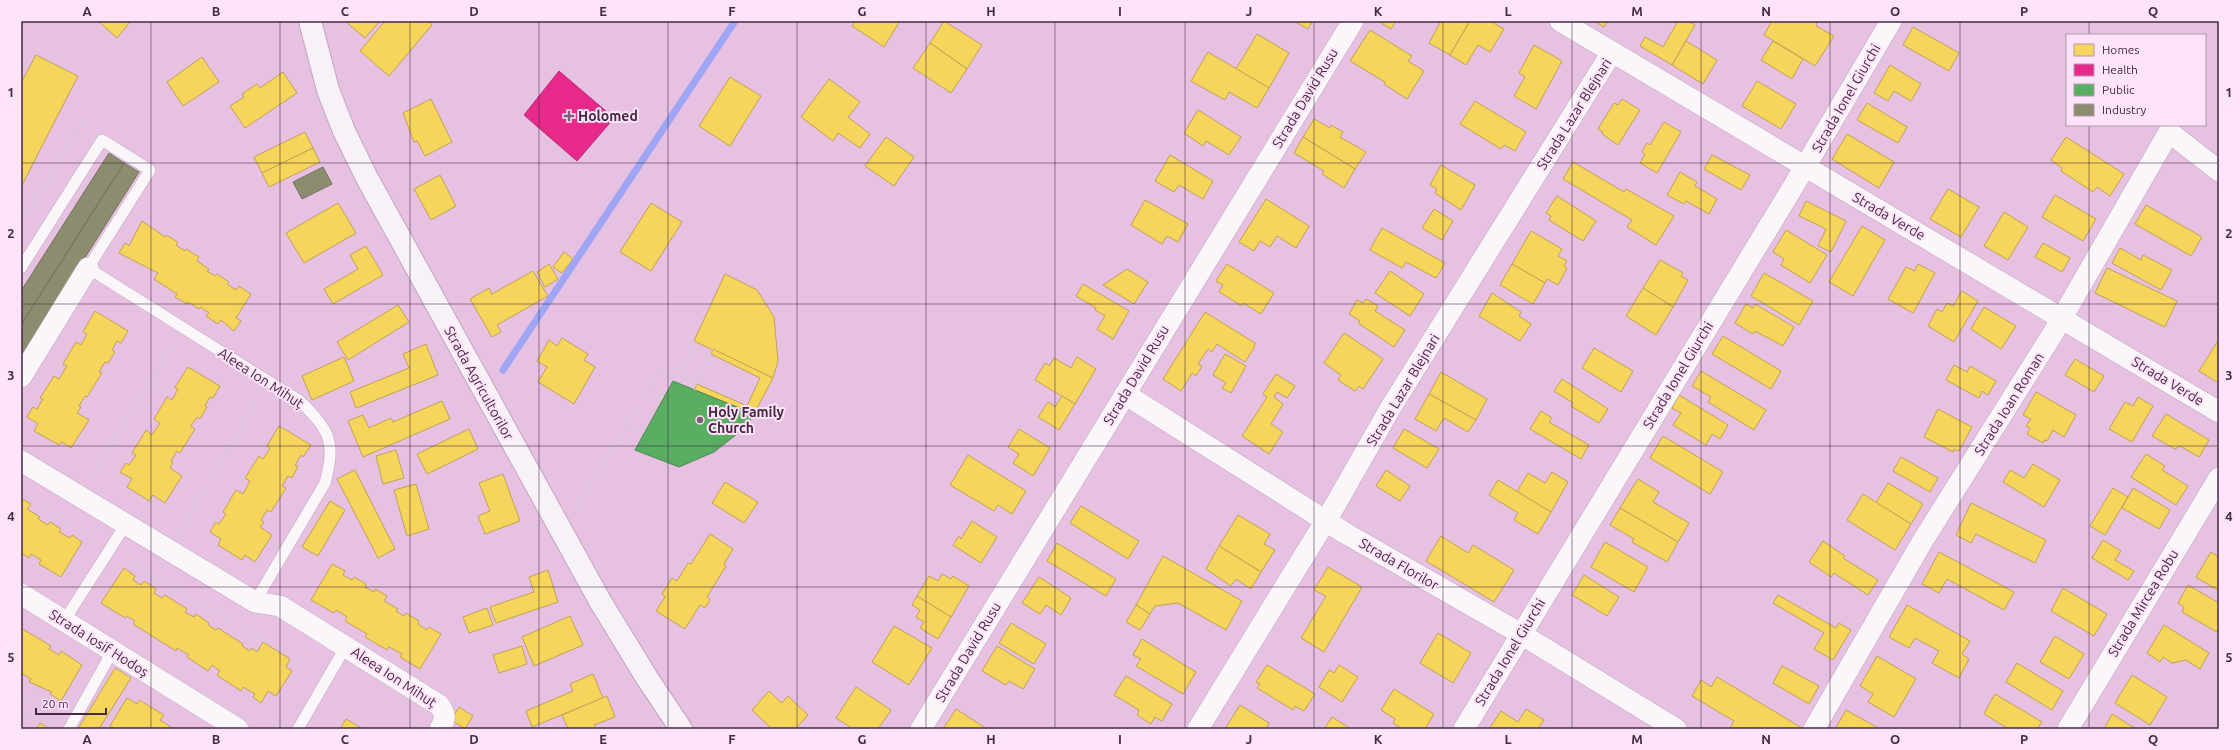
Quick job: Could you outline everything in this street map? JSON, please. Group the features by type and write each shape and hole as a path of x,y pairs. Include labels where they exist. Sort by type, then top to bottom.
{"street":[{"name":"Strada Agricultorilor","path":"310,21 328,90 344,131 367,178 600,601 647,678 681,729"},
{"name":"Strada David Rusu","path":"921,729 1353,21"},
{"name":"Strada Verde","path":"1560,21 2219,412"},
{"name":"Strada Ionel Giurchi","path":"1464,729 1805,167 1891,21"},
{"name":"Strada Lazar Blejnari","path":"1198,729 1326,519 1391,407 1612,52"},
{"name":"Strada Ioan Roman","path":"1814,729 1922,542 2061,318 2169,132 2219,171"},
{"path":"21,377 88,268"},
{"name":"Strada Florilor","path":"1125,394 1326,519 1345,533 1521,634 1676,729"},
{"name":"Aleea Ion Mihuț","path":"21,461 255,602 280,606 439,705 445,713 445,721 440,729"},
{"name":"Strada Mircea Robu","path":"2068,729 2219,478"},
{"name":"Strada Iosif Hodoș","path":"21,594 226,726"}],"lane":[{"path":"21,268 102,140 150,170 88,268"},
{"name":"Aleea Ion Mihuț","path":"88,268 300,400 320,421 331,444 330,466 326,484 255,602"},
{"path":"64,621 126,524"},
{"name":"Aleea Ion Mihuț","path":"298,729 346,646"},
{"path":"69,729 112,652"}],"path":[{"path":"21,226 83,121"},
{"path":"90,478 184,328"},
{"path":"680,377 695,346 711,354"},
{"path":"695,390 713,350"},
{"path":"576,509 661,369 697,384"},
{"path":"177,538 269,381"},
{"path":"151,382 172,400"},
{"path":"649,389 663,398"},
{"path":"627,426 642,435"},
{"path":"21,494 110,549 305,665"},
{"path":"40,688 21,711 52,729"}],"building: Homes":[{"path":"98,21 129,21 130,22 117,38"},
{"path":"345,21 380,21 365,38"},
{"path":"385,21 429,21 432,25 389,76 360,51"},
{"path":"855,21 900,21 884,47 852,26"},
{"path":"944,21 982,45 967,69 930,43"},
{"path":"1294,21 1313,21 1308,29"},
{"path":"1378,21 1396,21 1391,29"},
{"path":"1441,21 1470,21 1450,55 1429,43"},
{"path":"1470,21 1490,21 1504,29 1490,52 1478,45 1466,65 1450,55"},
{"path":"1594,21 1607,21 1604,27"},
{"path":"1678,21 1687,21 1695,25 1672,65 1640,46 1645,37 1663,47"},
{"path":"1772,21 1817,21 1816,26 1834,36 1815,66 1764,35"},
{"path":"1913,27 1959,53 1949,71 1903,45"},
{"path":"1370,30 1412,56 1408,61 1424,71 1407,99 1384,84 1385,82 1350,61"},
{"path":"1257,34 1289,53 1269,88 1236,69"},
{"path":"1686,41 1717,60 1703,84 1672,65"},
{"path":"1773,41 1803,59 1792,79 1761,60"},
{"path":"930,43 967,69 951,93 913,68"},
{"path":"1534,45 1562,61 1536,109 1514,96 1525,77 1519,73"},
{"path":"1208,52 1269,88 1257,108 1229,92 1225,100 1191,81"},
{"path":"36,55 78,76 21,187 21,83"},
{"path":"202,57 219,82 183,106 167,82"},
{"path":"1890,65 1921,84 1911,101 1894,91 1888,101 1874,93"},
{"path":"283,72 297,93 245,128 230,106 244,97 242,94 257,84 260,88"},
{"path":"730,77 761,96 730,146 699,126"},
{"path":"829,79 860,102 848,117 870,134 860,148 838,133 833,141 801,117"},
{"path":"1757,81 1796,104 1781,129 1742,106"},
{"path":"431,99 452,142 425,156 417,141 414,142 403,113"},
{"path":"1622,99 1640,110 1618,145 1602,134 1603,132 1598,129 1614,103 1618,105"},
{"path":"1475,101 1526,132 1515,151 1504,145 1501,149 1460,124"},
{"path":"1867,103 1907,127 1898,143 1857,120"},
{"path":"1198,110 1241,137 1229,155 1206,141 1203,146 1184,133"},
{"path":"1314,119 1330,128 1331,125 1343,132 1340,137 1366,152 1355,169 1303,137"},
{"path":"1664,122 1681,132 1657,173 1640,163 1645,154 1642,152 1647,143 1650,145"},
{"path":"305,132 313,148 262,173 254,157"},
{"path":"1847,134 1894,162 1879,188 1832,159"},
{"path":"886,137 914,157 894,186 865,166"},
{"path":"1303,137 1355,169 1344,188 1322,174 1324,171 1294,153"},
{"path":"2066,137 2124,174 2110,196 2097,187 2093,192 2061,171 2062,168 2051,160"},
{"path":"313,148 320,162 269,187 262,173"},
{"path":"1170,155 1213,181 1203,199 1179,185 1174,192 1155,181"},
{"path":"1712,155 1750,175 1741,190 1704,169"},
{"path":"1573,162 1624,192 1626,189 1674,216 1656,245 1627,227 1632,220 1563,179"},
{"path":"1441,165 1475,185 1461,210 1435,193 1437,189 1430,185"},
{"path":"1680,172 1697,182 1695,186 1717,199 1709,214 1686,201 1684,204 1667,195"},
{"path":"440,175 456,206 431,220 414,189"},
{"path":"1948,189 1979,207 1961,237 1930,219"},
{"path":"2055,195 2096,219 2083,241 2042,217"},
{"path":"1557,196 1596,221 1583,241 1549,220 1551,216 1546,213"},
{"path":"1266,199 1309,226 1296,248 1277,236 1270,247 1260,241 1254,251 1239,242"},
{"path":"1145,200 1188,224 1178,242 1167,236 1162,244 1131,225"},
{"path":"1806,201 1846,221 1831,252 1818,246 1826,229 1799,216"},
{"path":"338,203 356,233 304,263 286,233"},
{"path":"651,203 682,222 651,271 620,252"},
{"path":"2146,205 2202,237 2191,256 2135,224"},
{"path":"1434,209 1453,221 1442,240 1422,228"},
{"path":"2004,212 2028,227 2008,260 1984,246"},
{"path":"142,221 165,237 166,235 178,242 176,245 185,251 186,249 199,257 197,261 209,269 207,271 215,276 217,274 229,282 227,284 236,290 239,286 251,294 236,318 241,321 234,331 221,320 218,324 206,316 209,313 200,307 199,309 188,302 187,304 175,297 177,294 154,279 158,273 119,253 125,243 129,246"},
{"path":"1862,226 1885,240 1853,296 1829,282"},
{"path":"1382,228 1445,263 1436,278 1406,262 1402,268 1370,250"},
{"path":"1786,230 1827,255 1810,283 1781,265 1784,259 1773,252"},
{"path":"1531,231 1562,249 1558,256 1567,261 1564,266 1567,268 1558,285 1547,279 1545,283 1512,264"},
{"path":"2043,243 2070,258 2062,272 2035,257"},
{"path":"366,246 383,275 333,304 324,289 358,269 350,255"},
{"path":"2120,248 2141,260 2143,255 2172,270 2161,290 2112,263"},
{"path":"564,252 573,259 562,273 553,267"},
{"path":"1660,260 1683,273 1681,276 1688,280 1673,307 1643,288"},
{"path":"549,264 558,279 545,287 537,272"},
{"path":"1227,264 1274,293 1261,314 1243,303 1242,306 1219,292 1223,285 1216,281"},
{"path":"1512,264 1545,283 1533,304 1500,285"},
{"path":"1918,264 1935,273 1913,313 1888,299 1906,267 1915,271"},
{"path":"2107,268 2177,301 2165,327 2095,293"},
{"path":"1127,269 1148,282 1134,304 1103,285"},
{"path":"533,271 548,296 497,325 501,332 492,337 470,299 489,288 492,294"},
{"path":"1390,271 1424,294 1410,316 1375,293"},
{"path":"1764,273 1813,301 1799,325 1751,296"},
{"path":"725,274 757,290 774,317 778,361 773,378 694,341"},
{"path":"1083,284 1129,311 1113,339 1097,329 1105,316 1095,310 1096,308 1076,296"},
{"path":"1643,288 1673,307 1656,335 1626,316"},
{"path":"1962,291 1978,301 1954,342 1928,326 1937,309 1942,312 1947,303 1953,306"},
{"path":"1492,293 1521,312 1519,316 1531,324 1520,341 1479,316"},
{"path":"1366,299 1378,306 1375,311 1405,330 1394,347 1358,323 1360,321 1349,314 1357,300 1363,303"},
{"path":"1746,304 1753,308 1755,304 1794,327 1783,346 1755,331 1753,334 1735,323"},
{"path":"398,305 409,322 348,360 337,342"},
{"path":"1984,307 2016,326 2001,349 1971,329"},
{"path":"95,311 128,331 121,343 117,341 112,350 115,352 108,363 105,362 99,372 102,373 87,397 85,396 79,406 81,407 77,413 89,420 71,448 62,442 59,445 34,431 38,424 27,417 33,407 37,409 43,399 40,398 54,376 59,379 67,366 63,364 76,342 81,345 87,334 83,332"},
{"path":"1205,312 1255,343 1254,348 1245,362 1217,344 1212,352 1208,349 1198,364 1202,366 1196,376 1192,373 1181,391 1163,379"},
{"path":"1344,333 1383,359 1363,389 1359,386 1355,391 1338,380 1341,375 1324,363"},
{"path":"1723,336 1781,371 1771,389 1712,354"},
{"path":"562,338 588,354 584,360 595,367 574,404 538,382 547,367 537,361 549,340 557,346"},
{"path":"2219,339 2219,379 2217,382 2199,371"},
{"path":"426,344 438,375 356,408 350,392 409,368 403,354"},
{"path":"1594,348 1633,371 1621,392 1582,368"},
{"path":"713,349 773,378 754,414 695,390 697,384 747,406 760,378 711,354"},
{"path":"1225,354 1246,366 1231,393 1222,388 1226,383 1213,375"},
{"path":"344,357 354,381 312,400 302,376"},
{"path":"1077,357 1096,369 1075,404 1035,380 1045,363 1049,366 1054,358 1071,368"},
{"path":"2075,359 2104,376 2094,392 2065,375"},
{"path":"1954,365 1967,372 1970,366 1996,381 1988,395 1982,391 1979,398 1946,380"},
{"path":"188,367 220,386 213,398 210,397 205,406 207,407 200,419 197,417 191,426 195,429 180,453 177,451 171,461 173,462 170,468 182,476 165,503 153,495 149,501 127,487 132,479 120,472 126,463 129,465 136,455 132,453 146,430 152,435 160,423 154,419 167,397 172,400 178,389 175,387"},
{"path":"1701,371 1766,410 1754,430 1708,402 1711,397 1692,386"},
{"path":"1441,372 1487,399 1476,420 1429,394"},
{"path":"1276,374 1295,386 1287,398 1277,392 1274,397 1283,404 1271,424 1283,432 1269,454 1242,436 1267,397 1263,394"},
{"path":"1562,379 1608,409 1599,423 1571,406 1573,403 1554,391"},
{"path":"2036,392 2076,415 2064,437 2053,430 2047,441 2044,440 2043,443 2027,434 2030,428 2026,426 2031,419 2023,415"},
{"path":"1429,394 1476,420 1468,432 1444,418 1436,431 1415,419"},
{"path":"1679,395 1728,425 1720,439 1712,434 1706,445 1673,425 1681,413 1672,408"},
{"path":"1062,396 1075,404 1059,430 1038,417 1048,402 1055,407"},
{"path":"2138,397 2153,406 2132,442 2109,429 2125,402 2133,406"},
{"path":"442,401 450,419 363,457 348,421 363,415 369,428 391,418 393,422"},
{"path":"1938,409 1972,427 1959,451 1954,449 1953,452 1924,437"},
{"path":"1541,411 1552,418 1549,422 1589,445 1581,459 1530,429"},
{"path":"2166,414 2209,440 2199,457 2180,446 2175,449 2152,436"},
{"path":"279,426 311,445 303,457 301,455 295,465 298,466 292,478 288,476 282,486 286,488 271,512 267,510 261,520 264,522 260,527 272,535 255,562 245,555 242,560 218,545 221,539 210,532 216,522 219,524 226,514 223,512 236,490 243,494 250,481 245,478 259,456 263,459 270,448 267,446"},
{"path":"469,429 478,449 427,474 417,454"},
{"path":"1019,429 1050,448 1033,476 1013,463 1019,454 1008,447"},
{"path":"1404,429 1439,449 1427,468 1393,448"},
{"path":"1663,436 1723,472 1710,494 1650,458"},
{"path":"396,450 404,478 383,484 376,456"},
{"path":"2146,454 2165,466 2162,470 2188,486 2176,505 2131,477"},
{"path":"968,455 1026,491 1012,514 998,505 994,511 950,485"},
{"path":"1901,457 1938,478 1930,492 1893,471"},
{"path":"2033,464 2060,480 2044,507 2003,482 2010,470 2024,478"},
{"path":"355,470 395,549 378,558 337,479"},
{"path":"1386,470 1410,486 1400,501 1376,486"},
{"path":"1552,472 1568,482 1551,512 1517,492 1528,473 1545,483"},
{"path":"503,474 520,521 485,534 478,516 490,511 479,483"},
{"path":"1638,479 1659,492 1653,502 1689,523 1678,542 1620,508"},
{"path":"1498,480 1551,512 1538,534 1514,520 1518,513 1489,495"},
{"path":"725,482 758,502 744,523 712,503"},
{"path":"1888,483 1923,504 1911,524 1876,503"},
{"path":"416,484 429,529 407,536 394,490"},
{"path":"2113,488 2128,497 2105,535 2090,526"},
{"path":"2133,488 2170,510 2159,529 2122,508"},
{"path":"1863,494 1911,524 1895,550 1847,520"},
{"path":"21,498 31,504 27,509 40,517 38,519 48,525 50,522 61,529 59,532 70,538 72,535 82,542 61,577 39,564 41,560 31,554 29,558 21,553"},
{"path":"330,501 345,510 318,556 302,547"},
{"path":"1971,503 2046,540 2035,563 1976,534 1971,543 1956,535"},
{"path":"1081,506 1139,541 1128,559 1070,523"},
{"path":"1620,508 1678,542 1667,562 1632,542 1634,539 1610,525"},
{"path":"1238,515 1270,534 1264,544 1275,550 1261,572 1219,546"},
{"path":"972,521 997,537 981,563 953,545 959,536 961,539"},
{"path":"710,534 733,549 724,564 726,566 707,597 710,600 705,608 700,605 685,629 656,611 665,597 662,594 672,578 677,581 688,563 691,564"},
{"path":"1441,536 1468,553 1473,545 1514,570 1494,602 1426,561"},
{"path":"2103,540 2121,551 2115,560 2134,571 2128,580 2092,558"},
{"path":"1823,541 1845,556 1843,558 1878,580 1868,595 1834,573 1831,577 1809,562"},
{"path":"1605,542 1648,567 1634,592 1591,567"},
{"path":"1057,543 1116,579 1106,596 1047,561"},
{"path":"1219,546 1261,572 1251,589 1236,579 1231,586 1206,569"},
{"path":"1939,552 2014,592 2004,610 1947,579 1939,593 1922,584"},
{"path":"2211,552 2219,557 2219,591 2196,577"},
{"path":"1163,556 1242,601 1226,630 1178,603 1155,606 1150,614 1136,605"},
{"path":"332,564 345,571 343,575 352,580 354,577 366,584 365,587 374,592 375,589 387,596 384,601 398,609 396,611 404,616 406,613 419,621 418,624 427,630 429,627 441,634 420,669 400,657 402,654 389,647 387,650 365,637 367,634 345,621 347,617 336,610 334,613 311,600"},
{"path":"1328,567 1362,587 1324,652 1301,638 1326,596 1314,590"},
{"path":"124,568 135,576 133,580 141,585 144,581 156,589 154,593 162,598 165,595 187,609 185,612 194,617 196,614 209,623 208,625 216,630 218,628 243,644 242,646 250,651 252,648 257,652 263,642 290,659 286,667 292,671 276,696 268,691 261,703 253,697 255,694 243,687 241,691 217,675 220,671 212,665 208,671 187,657 189,655 177,648 176,651 133,624 135,621 127,616 125,618 101,603"},
{"path":"548,570 558,602 496,623 490,607 534,592 529,577"},
{"path":"942,574 951,579 953,576 969,586 951,617 917,596 929,576 938,581"},
{"path":"1584,575 1619,597 1607,616 1572,595"},
{"path":"1039,577 1071,598 1061,615 1046,605 1040,614 1022,603"},
{"path":"2188,585 2219,603 2219,628 2217,632 2182,612 2184,607 2178,603"},
{"path":"2063,588 2107,614 2094,636 2051,611"},
{"path":"1778,595 1836,628 1839,623 1851,630 1833,660 1814,649 1824,633 1773,603"},
{"path":"917,596 951,617 938,639 920,628 924,622 916,617 920,610 912,605"},
{"path":"1136,605 1150,614 1140,630 1126,622"},
{"path":"1907,605 1970,641 1962,654 1969,659 1959,678 1932,663 1939,651 1915,638 1909,648 1889,637"},
{"path":"487,608 493,625 469,633 463,617"},
{"path":"570,616 583,645 534,666 522,637"},
{"path":"1011,623 1046,644 1034,664 999,643"},
{"path":"2164,625 2209,653 2200,669 2186,660 2172,663 2163,657 2160,662 2147,653"},
{"path":"894,626 932,648 909,685 872,662"},
{"path":"21,628 51,646 49,649 59,655 61,651 82,665 61,701 50,694 52,692 29,682 31,679 21,673"},
{"path":"1438,633 1471,653 1453,683 1420,663"},
{"path":"2055,636 2084,654 2069,679 2040,662"},
{"path":"1142,639 1196,672 1183,694 1136,666 1141,659 1133,655"},
{"path":"522,646 527,664 499,673 493,655"},
{"path":"997,646 1035,669 1023,689 1009,681 1006,685 982,671"},
{"path":"1877,656 1916,679 1894,717 1868,702 1873,694 1860,686"},
{"path":"2017,663 2063,691 2052,710 2006,682"},
{"path":"1267,665 1315,694 1304,711 1295,706 1293,710 1257,688 1260,684 1256,682"},
{"path":"1339,665 1358,677 1342,702 1319,687 1329,670 1334,673"},
{"path":"1782,666 1819,686 1809,704 1773,683"},
{"path":"115,668 131,678 99,729 78,729"},
{"path":"593,674 603,698 532,727 526,711 573,691 570,684"},
{"path":"2132,675 2167,697 2150,725 2115,703"},
{"path":"1126,676 1172,704 1162,721 1155,717 1151,724 1137,715 1139,710 1114,695"},
{"path":"1717,677 1802,728 1730,728 1734,721 1692,696 1701,680 1711,687"},
{"path":"856,687 891,710 878,729 853,729 836,718"},
{"path":"1394,689 1434,714 1425,729 1402,729 1393,723 1395,719 1381,710"},
{"path":"769,691 782,703 788,696 808,715 797,727 799,729 772,729 752,710"},
{"path":"1995,694 2042,722 2037,729 2009,729 1984,714"},
{"path":"607,696 615,717 594,725 596,728 594,729 568,729 562,715"},
{"path":"127,698 137,704 139,700 164,715 160,720 171,727 170,729 115,729 110,726"},
{"path":"1240,705 1269,723 1266,729 1225,729"},
{"path":"459,707 473,716 465,729 451,720"},
{"path":"956,709 987,729 943,729"},
{"path":"1526,709 1544,720 1538,729 1489,729 1501,711 1518,722"},
{"path":"1846,710 1880,729 1835,729"},
{"path":"2112,714 2136,729 2104,729"},
{"path":"1332,717 1351,729 1324,729"},
{"path":"346,719 363,729 340,729"},
{"path":"40,723 50,729 36,729"}],"building: Health":[{"name":"Holomed","path":"559,71 614,118 577,161 524,115"}],"building: Public":[{"name":"Holy Family Church","path":"673,381 754,414 746,427 714,452 679,467 635,450"}],"building: Industry":[{"path":"109,153 124,163 21,325 21,291"},
{"path":"124,163 139,172 21,359 21,325"},
{"path":"323,167 332,184 302,199 293,182"}],"waterway":[{"path":"503,370 735,21"}],"place":[{"name":"Holomed","path":"569,116"},
{"name":"Holy Family Church","path":"700,420"}]}
